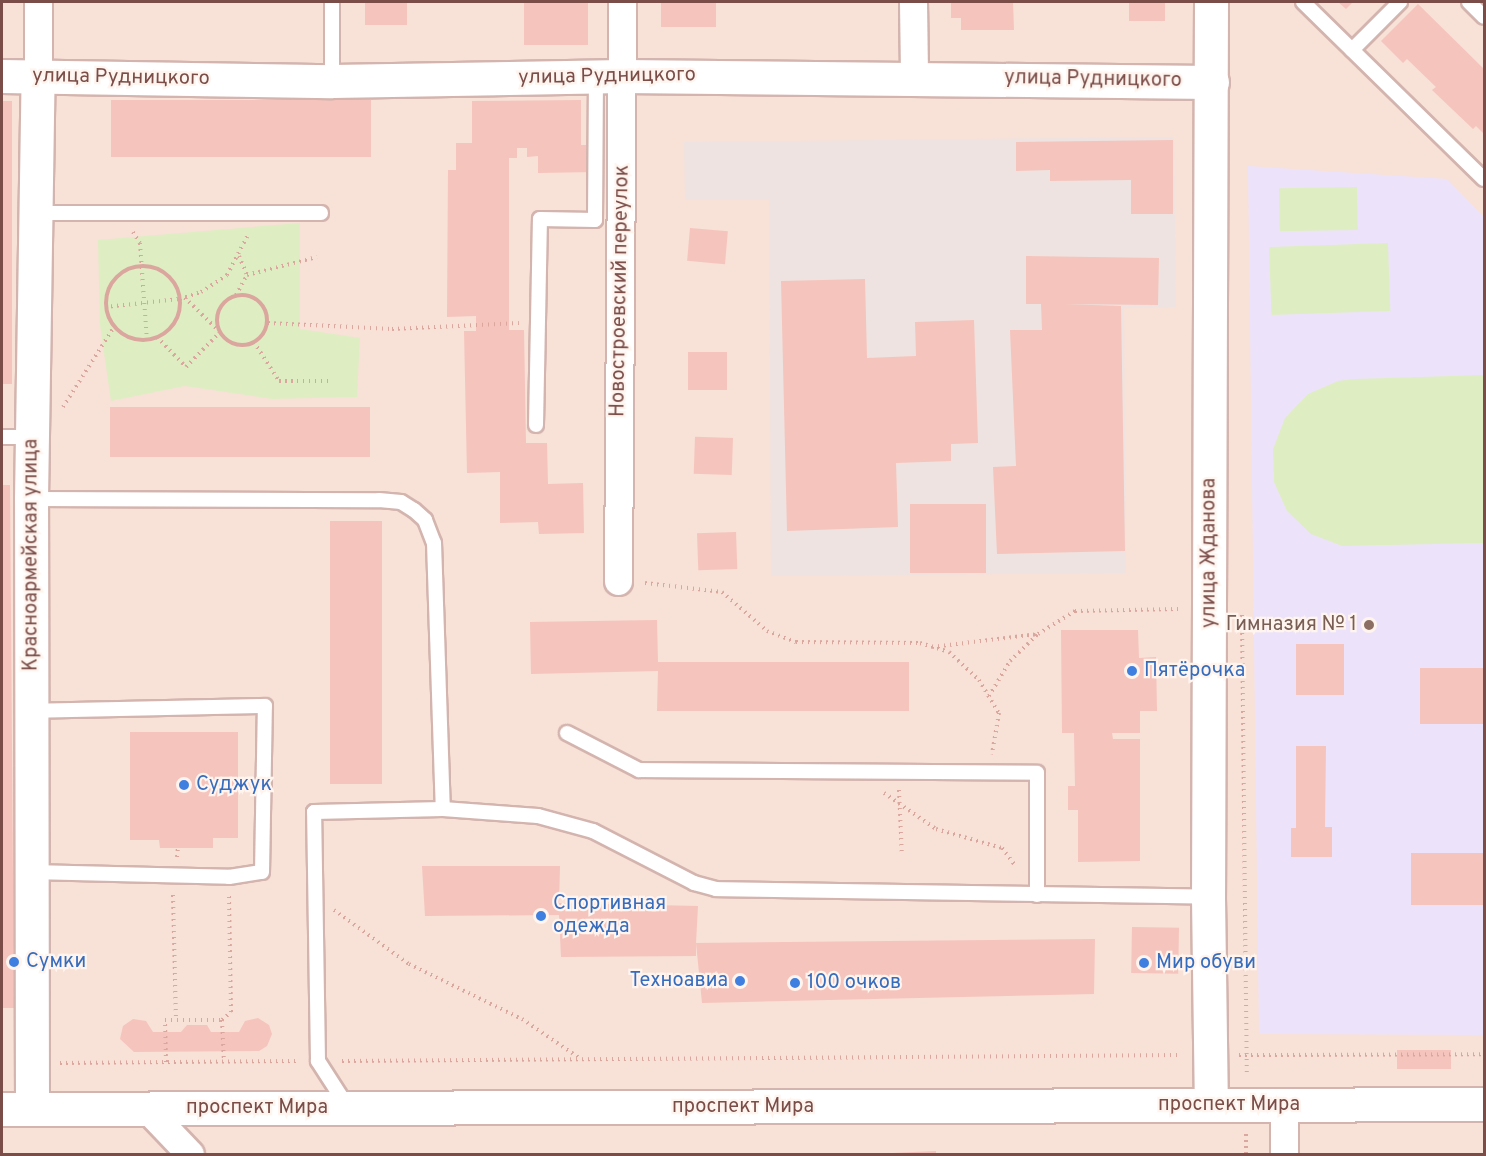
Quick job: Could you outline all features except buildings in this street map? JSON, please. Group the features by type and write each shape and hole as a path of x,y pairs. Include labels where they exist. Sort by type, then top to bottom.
{"street":[{"name":"Красноармейская улица","path":"17,1109 32,1063 31,499 17,437 36,213 38,2"},
{"name":"Новостроевский переулок","path":"618,581 609,76 622,2"},
{"path":"913,2 914,77"},
{"name":"улица Жданова","path":"1211,2 1208,897 1211,1105"},
{"name":"улица Рудницкого","path":"2,76 332,81 609,76 914,77 1212,82"},
{"name":"проспект Мира","path":"17,1109 1485,1104"},
{"path":"1284,1105 1284,1155"},
{"path":"147,1109 190,1155"}],"lane":[{"path":"332,2 332,81"},
{"path":"1303,2 1485,179"},
{"path":"1352,50 1400,2"},
{"path":"1468,2 1485,17"},
{"path":"536,425 540,219 595,220 609,76"},
{"path":"36,213 321,213"},
{"path":"31,499 379,501 401,502 414,510 425,520 434,543 443,808"},
{"path":"31,872 229,877 262,872 265,706 32,711"},
{"path":"567,732 639,770 1037,773 1037,895"},
{"path":"348,1108 318,1061 314,812 443,808 569,823 617,841 694,883 716,889 1208,897"}],"path":[{"path":"116,213 140,243 139,265 147,340"},
{"path":"105,307 183,298 217,284 239,255 258,213"},
{"path":"239,255 247,275"},
{"path":"235,296 247,275 317,256"},
{"path":"183,298 172,326 157,337 147,340 132,339 114,327 105,307 106,292 114,279 139,265 166,273 183,298 235,344 254,342 268,323"},
{"path":"220,332 218,313 226,300 235,296 245,295 259,301 268,323"},
{"path":"268,323 392,329 538,322"},
{"path":"61,411 114,327"},
{"path":"157,337 186,367 220,332"},
{"path":"254,342 279,381 330,381"},
{"path":"618,581 722,592 767,631 796,642 920,643 949,652 979,680 999,713 992,746 994,773"},
{"path":"989,696 1010,660 1038,634 1075,611 1209,607"},
{"path":"931,647 1038,634"},
{"path":"851,771 876,785 900,807 936,829 1002,848 1037,895"},
{"path":"897,772 902,855"},
{"path":"176,1020 171,912 178,848"},
{"path":"166,1062 165,1020 222,1020 231,1012 229,877"},
{"path":"315,900 352,919 409,964 522,1019 582,1059"},
{"path":"222,1020 224,1062"},
{"path":"32,1063 1485,1054"}],"shaded area":[{"path":"2,2 1484,2 1484,1154 2,1154"},
{"path":"1174,137 1176,307 1124,308 1126,573 771,576 769,200 685,200 684,142"},
{"name":"Гимназия № 1","path":"1248,166 1447,179 1484,217 1484,1035 1259,1034"}],"green space":[{"path":"1357,187 1358,230 1280,231 1279,188"},
{"path":"300,223 300,329 360,338 357,397 272,399 185,386 111,401 100,325 98,240"},
{"path":"1388,243 1390,311 1271,315 1269,247"},
{"path":"1484,375 1484,543 1342,546 1311,534 1287,511 1274,482 1273,449 1285,418 1308,394 1338,381 1354,379"}],"place":[{"name":"Гимназия № 1","path":"1369,625"},
{"name":"Пятёрочка","path":"1132,671"},
{"name":"Суджук","path":"184,785"},
{"name":"Спортивная одежда","path":"541,916"},
{"name":"Сумки","path":"14,962"},
{"name":"Мир обуви","path":"1144,963"},
{"name":"Техноавиа","path":"740,981"},
{"name":"100 очков","path":"795,983"}]}
